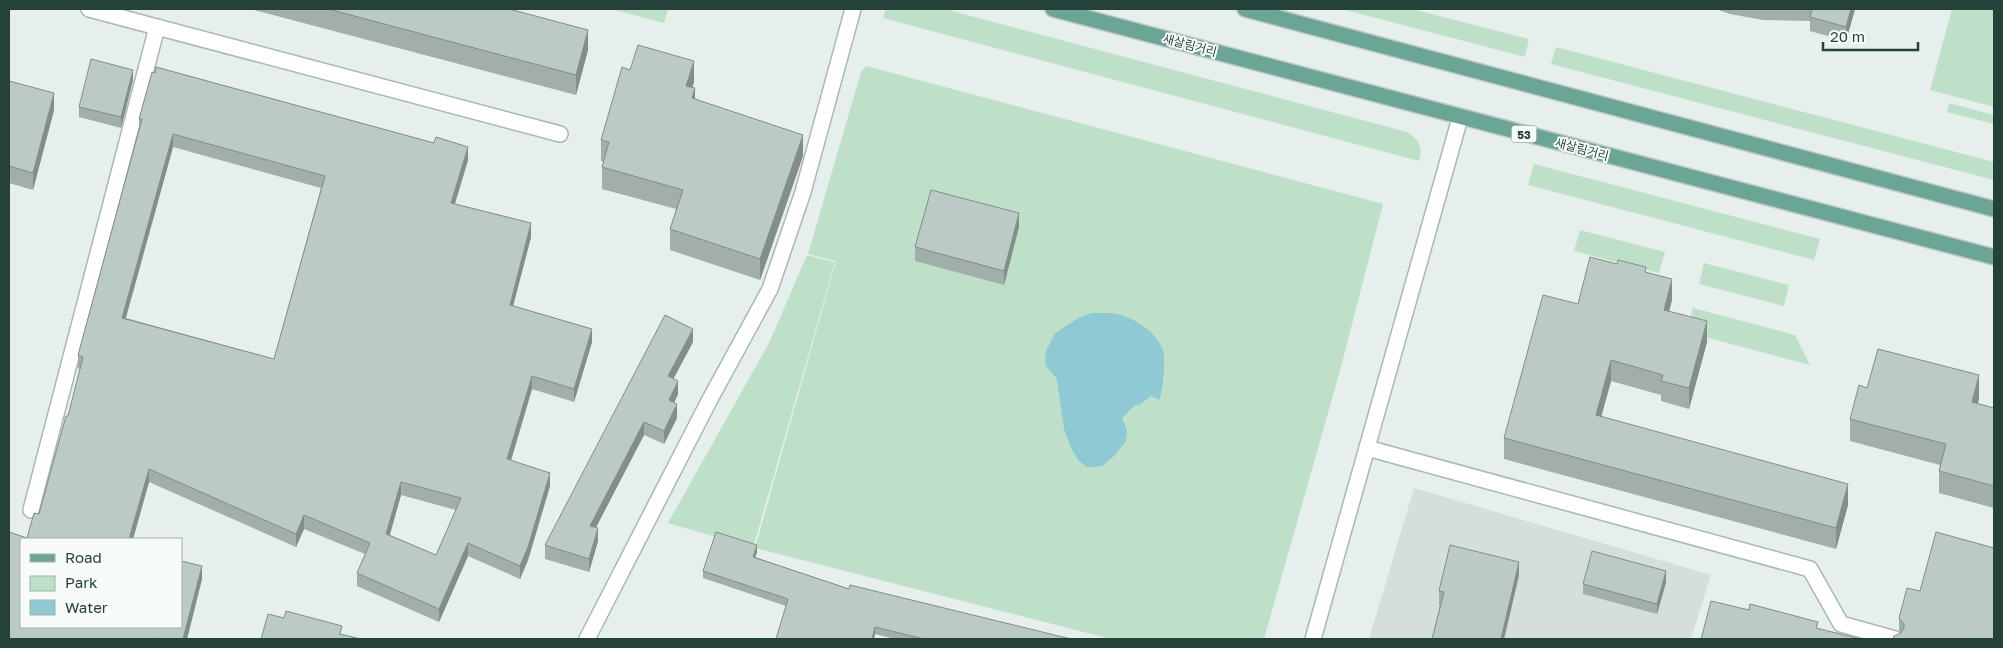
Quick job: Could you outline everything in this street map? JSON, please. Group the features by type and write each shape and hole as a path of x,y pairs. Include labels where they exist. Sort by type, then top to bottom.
{"main road":[{"name":"새살림거리","path":"1053,9 1994,258"},
{"path":"1244,9 1994,209"}],"street":[{"path":"90,9 560,134"},
{"path":"587,639 709,401 770,289 803,192 853,9"},
{"path":"31,510 157,27"},
{"path":"1313,639 1460,118"},
{"path":"1366,448 1810,569 1841,624 1895,639"}],"shaded area":[{"path":"1414,488 1711,575 1691,639 1369,639"}],"green space":[{"path":"611,9 668,9 664,23"},
{"path":"886,9 945,9 1407,132 1419,144 1419,161 883,18"},
{"path":"1342,9 1412,9 1529,39 1525,57"},
{"path":"1952,9 1994,9 1994,107 1930,90"},
{"path":"1556,47 1994,162 1994,180 1551,64"},
{"path":"866,66 1383,204 1341,367 1264,639 1111,639 755,548 836,261 808,254 861,72"},
{"path":"1949,103 1994,115 1994,124 1947,112"},
{"path":"1534,164 1820,239 1814,260 1528,185"},
{"path":"1580,230 1665,252 1659,273 1574,251"},
{"path":"807,255 835,262 753,548 668,523 770,341"},
{"path":"1704,263 1789,285 1784,306 1699,284"},
{"path":"1693,308 1795,335 1810,365 1686,332"}],"water":[{"path":"1092,313 1112,313 1128,317 1150,331 1163,351 1164,370 1159,400 1151,396 1139,405 1135,405 1122,418 1127,430 1126,441 1114,456 1102,466 1087,467 1079,461 1071,448 1064,429 1057,379 1046,366 1045,360 1046,351 1055,333 1080,317"}],"building":[{"path":"328,9 509,9 588,30 576,75"},
{"path":"1812,9 1851,9 1846,27 1810,17"},
{"path":"638,45 694,61 686,86 695,88 692,98 803,135 760,259 670,229 683,190 602,167 609,142 601,140 622,67 630,70"},
{"path":"91,59 133,70 121,117 79,107"},
{"path":"156,67 434,143 436,137 468,147 451,203 531,223 510,305 592,329 574,389 532,376 507,459 550,473 528,547 520,566 468,543 439,609 357,573 370,543 304,515 296,534 149,469 129,538 27,538 34,513 39,514 66,416 68,416 83,357 78,355 142,119 139,119 152,72 155,73","holes":["173,134 325,176 274,359 122,318","401,482 461,498 436,555 386,534"]},
{"path":"9,81 54,93 33,173 9,166"},
{"path":"931,190 1019,213 1004,271 915,247"},
{"path":"1590,257 1617,264 1618,260 1646,267 1645,272 1672,279 1664,310 1707,321 1689,388 1661,381 1663,375 1611,360 1596,415 1848,484 1836,528 1504,438 1543,295 1578,304"},
{"path":"665,315 693,329 668,376 678,381 669,400 677,404 664,431 644,422 590,526 598,528 589,559 545,545"},
{"path":"1878,349 1979,375 1972,402 1994,408 1994,486 1939,471 1946,444 1850,419 1859,385 1867,388"},
{"path":"9,532 27,538 20,538 20,628 182,628 182,561 202,566 183,639 9,639"},
{"path":"716,532 757,545 753,557 849,589 850,585 1071,639 924,639 875,627 872,639 776,639 788,599 703,571"},
{"path":"1936,532 1994,548 1994,639 1893,639 1904,628 1904,624 1899,618 1907,588 1920,591"},
{"path":"1450,545 1519,562 1501,639 1432,639 1444,592 1439,591"},
{"path":"1592,551 1666,571 1657,604 1583,584"},
{"path":"1711,601 1749,610 1750,604 1818,622 1816,628 1860,639 1701,639"},
{"path":"286,611 342,626 340,634 357,639 261,639 268,614 284,618"}]}
